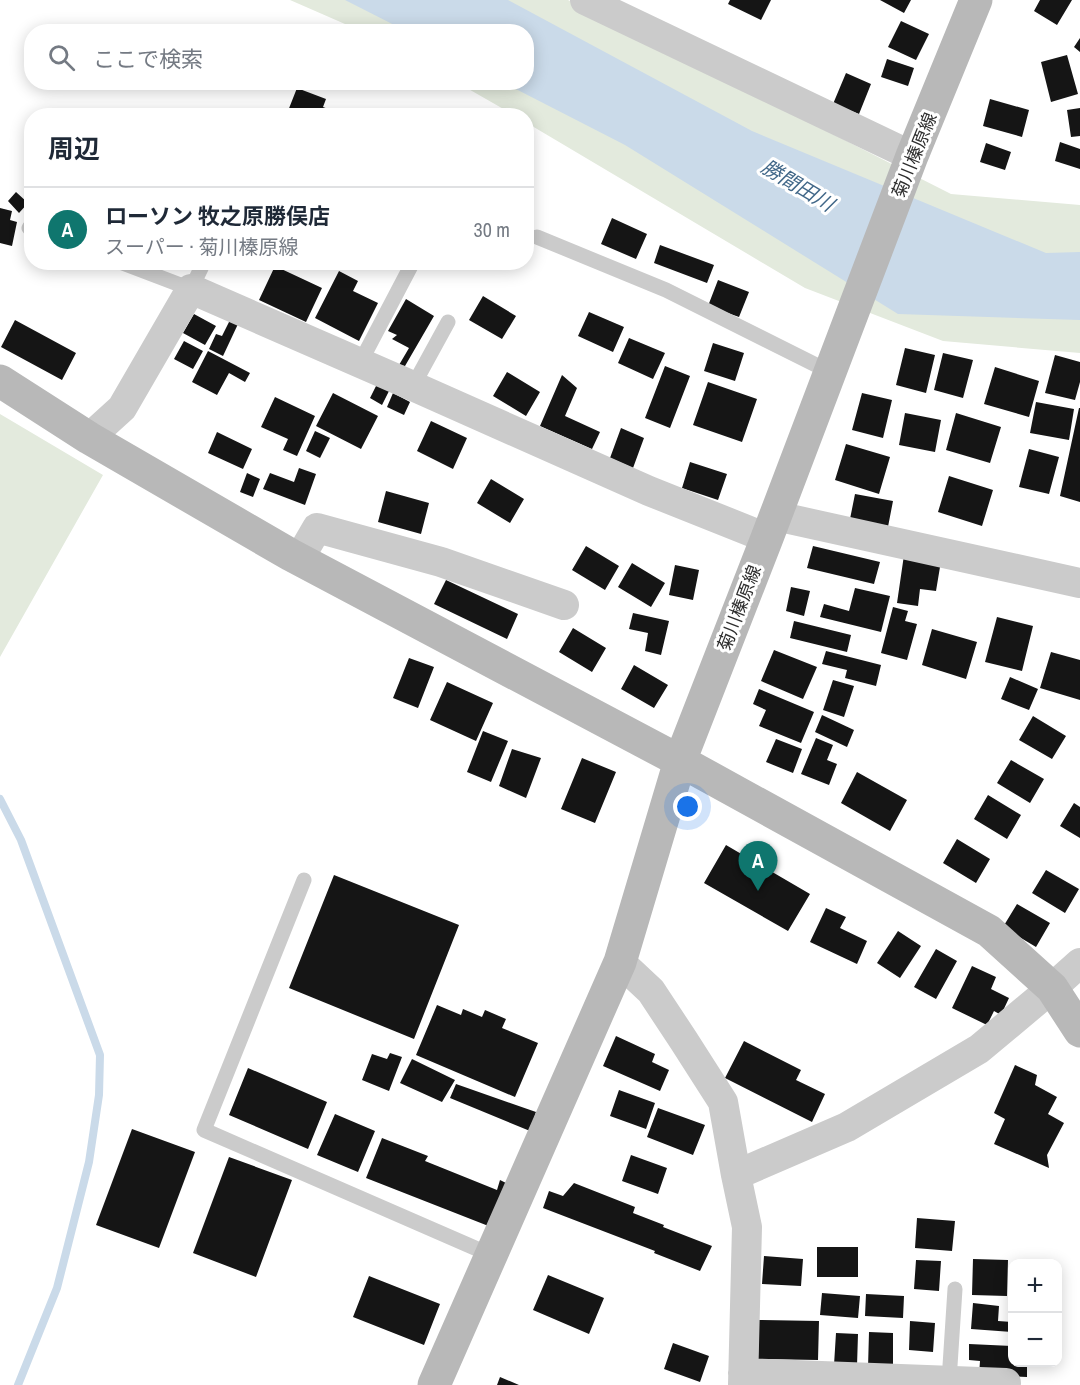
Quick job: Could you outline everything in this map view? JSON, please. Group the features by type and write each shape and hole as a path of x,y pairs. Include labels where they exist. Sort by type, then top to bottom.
{"street":[{"path":"585,0 912,156"},
{"name":"菊川榛原線","path":"434,1385 620,962 680,761 912,156 976,0"},
{"path":"89,438 122,408 191,289 649,491 771,527 1080,583"},
{"path":"0,381 89,438 299,559 680,761 989,931 1052,988 1080,1031"},
{"path":"299,559 317,528 441,562 564,605"},
{"path":"620,962 651,991 723,1102 747,1227 743,1379 949,1381 1006,1383 1005,1385"},
{"path":"736,1175 847,1127 979,1049 1080,963"}],"lane":[{"path":"537,237 666,290 830,372"},
{"path":"141,270 191,289 200,270"},
{"path":"360,363 409,270"},
{"path":"414,386 447,322"},
{"path":"304,880 204,1130 491,1255"},
{"path":"949,1381 955,1289"}],"shaded area":[{"path":"290,0 568,0 951,194 1080,205 1080,353 943,341 805,288 534,127 534,108 502,108 470,90 534,90 534,24 345,24"},
{"path":"0,414 103,475 0,657"}],"water":[{"name":"勝間田川","path":"345,0 508,0 752,131 1046,253 1080,252 1080,320 898,314 625,145 518,90 534,90 534,24 392,24"}],"building":[{"path":"730,0 771,0 761,20 728,4"},
{"path":"880,0 911,0 904,13"},
{"path":"1040,0 1072,0 1057,25 1034,11"},
{"path":"901,21 929,34 916,60 888,47"},
{"path":"1080,38 1080,52 1074,47"},
{"path":"1067,55 1078,94 1051,102 1041,62"},
{"path":"887,59 914,68 908,86 881,77"},
{"path":"846,73 871,84 859,114 833,104"},
{"path":"296,90 326,99 323,107 326,108 289,108"},
{"path":"990,99 1029,110 1022,137 983,126"},
{"path":"1080,108 1080,136 1071,137 1067,110"},
{"path":"1060,142 1080,149 1080,169 1055,161"},
{"path":"986,143 1011,152 1005,170 980,162"},
{"path":"16,192 24,199 24,207 19,213 8,201"},
{"path":"0,208 12,211 10,220 17,222 12,246 0,243"},
{"path":"612,218 647,234 636,259 601,244"},
{"path":"660,245 714,265 707,283 654,263"},
{"path":"273,270 284,270 322,288 306,322 259,300"},
{"path":"339,271 358,281 353,291 378,303 359,341 315,318"},
{"path":"718,280 749,292 739,317 708,306"},
{"path":"483,296 516,316 502,339 469,320"},
{"path":"406,299 434,316 405,366 399,365 409,348 392,339 397,335 388,331"},
{"path":"589,312 624,327 613,352 578,336"},
{"path":"194,314 216,326 205,345 183,333"},
{"path":"15,320 76,353 62,380 1,347"},
{"path":"230,320 238,324 223,356 209,349 216,334 222,336"},
{"path":"629,338 665,353 653,379 618,363"},
{"path":"184,341 203,351 193,369 174,359"},
{"path":"713,343 744,353 735,381 704,371"},
{"path":"905,348 935,355 926,393 896,385"},
{"path":"208,351 250,373 245,382 229,373 217,395 192,382"},
{"path":"943,353 973,360 963,398 934,390"},
{"path":"1055,355 1080,362 1080,382 1075,400 1045,393"},
{"path":"665,366 690,376 670,428 645,418"},
{"path":"995,367 1039,381 1029,417 984,404"},
{"path":"507,372 540,392 526,416 493,396"},
{"path":"562,375 577,388 565,416 600,432 592,449 540,426"},
{"path":"708,382 757,399 742,442 693,425"},
{"path":"377,384 389,391 382,405 370,398"},
{"path":"333,393 378,416 361,449 316,426"},
{"path":"393,393 410,402 404,415 387,407"},
{"path":"862,393 892,400 883,438 852,430"},
{"path":"275,397 315,416 297,456 283,450 288,439 261,427"},
{"path":"1036,402 1074,409 1069,440 1030,433"},
{"path":"1080,408 1080,502 1060,496"},
{"path":"905,413 941,420 935,452 899,445"},
{"path":"956,413 1001,427 990,463 946,450"},
{"path":"431,421 467,438 453,469 417,451"},
{"path":"621,428 644,438 633,468 610,458"},
{"path":"315,431 330,438 320,458 306,451"},
{"path":"217,432 252,449 243,469 208,453"},
{"path":"846,444 890,457 879,494 835,480"},
{"path":"1029,449 1059,457 1049,494 1019,487"},
{"path":"690,462 727,474 718,500 682,488"},
{"path":"299,468 316,474 305,505 263,489 270,473 294,482"},
{"path":"247,473 260,479 253,497 240,492"},
{"path":"949,476 993,490 982,526 938,512"},
{"path":"491,479 524,499 510,523 477,503"},
{"path":"386,491 429,503 421,534 378,522"},
{"path":"855,494 893,501 887,532 849,524"},
{"path":"586,546 619,566 605,590 572,570"},
{"path":"813,546 880,562 874,584 807,568"},
{"path":"904,555 941,561 936,591 920,589 918,606 897,603"},
{"path":"632,563 665,583 651,607 618,587"},
{"path":"675,565 699,570 693,600 669,595"},
{"path":"446,580 518,614 507,639 434,604"},
{"path":"791,587 810,591 804,616 786,611"},
{"path":"855,588 890,596 881,632 820,617 824,604 849,611"},
{"path":"893,607 908,611 905,621 917,624 907,660 881,653"},
{"path":"633,613 669,621 661,655 645,651 648,633 629,629"},
{"path":"997,617 1033,626 1022,671 985,662"},
{"path":"794,621 851,635 847,652 790,638"},
{"path":"573,628 606,648 592,672 559,652"},
{"path":"932,629 977,642 966,679 922,665"},
{"path":"774,650 817,667 803,699 761,681"},
{"path":"826,651 881,665 876,686 845,678 847,670 822,664"},
{"path":"1051,652 1080,660 1080,700 1040,688"},
{"path":"409,658 434,667 418,708 393,698"},
{"path":"634,665 668,685 654,708 621,689"},
{"path":"1010,677 1038,689 1029,710 1001,699"},
{"path":"833,680 854,686 844,717 823,710"},
{"path":"447,682 493,703 476,741 430,720"},
{"path":"759,689 814,712 801,743 759,726 766,710 753,704"},
{"path":"822,715 854,730 847,747 815,732"},
{"path":"1033,716 1066,736 1052,759 1019,740"},
{"path":"483,731 508,741 491,782 467,772"},
{"path":"816,738 833,745 827,760 837,764 829,785 801,774"},
{"path":"776,739 802,749 793,773 766,762"},
{"path":"512,749 541,758 526,798 499,786"},
{"path":"582,758 616,772 595,823 561,809"},
{"path":"1011,760 1044,779 1030,803 997,783"},
{"path":"857,772 907,800 890,831 841,803"},
{"path":"988,795 1021,815 1007,839 974,819"},
{"path":"1074,803 1080,807 1080,838 1060,826"},
{"path":"957,839 990,859 976,883 943,863"},
{"path":"726,845 810,894 788,931 704,883"},
{"path":"1046,870 1079,889 1065,913 1032,893"},
{"path":"334,875 459,925 414,1039 289,988"},
{"path":"1017,904 1050,923 1036,947 1003,927"},
{"path":"826,908 846,917 840,928 867,941 857,964 810,942"},
{"path":"898,931 921,946 900,978 877,963"},
{"path":"936,949 957,961 936,999 914,987"},
{"path":"972,966 996,977 991,989 1009,998 1001,1015 994,1011 987,1025 952,1008"},
{"path":"437,1005 461,1015 463,1009 482,1017 485,1010 506,1019 502,1028 538,1043 515,1097 416,1055"},
{"path":"616,1036 655,1054 652,1062 669,1070 660,1091 603,1066"},
{"path":"744,1041 801,1070 796,1080 825,1094 812,1122 725,1078"},
{"path":"390,1053 402,1057 389,1091 362,1080 372,1054 387,1059"},
{"path":"412,1059 455,1080 442,1102 400,1083"},
{"path":"1015,1065 1037,1075 1035,1085 1057,1097 1048,1114 1064,1123 1047,1155 1049,1168 994,1144 1005,1119 994,1113"},
{"path":"248,1068 327,1102 308,1149 229,1115"},
{"path":"456,1084 536,1112 530,1131 450,1098"},
{"path":"619,1090 655,1103 646,1129 610,1116"},
{"path":"658,1108 705,1125 693,1155 647,1137"},
{"path":"335,1114 375,1131 358,1172 317,1155"},
{"path":"132,1129 195,1152 159,1248 96,1225"},
{"path":"382,1138 428,1156 425,1161 497,1190 500,1180 508,1184 491,1227 366,1178"},
{"path":"631,1155 667,1168 658,1194 622,1181"},
{"path":"229,1157 292,1180 256,1277 193,1253"},
{"path":"574,1183 635,1207 633,1213 712,1246 700,1271 654,1253 655,1251 543,1208 549,1191 563,1196"},
{"path":"917,1218 955,1221 952,1251 915,1248"},
{"path":"817,1247 858,1247 858,1277 817,1277"},
{"path":"764,1256 803,1259 801,1286 762,1284"},
{"path":"973,1259 1008,1260 1007,1296 972,1295"},
{"path":"916,1260 941,1261 939,1291 914,1289"},
{"path":"548,1275 604,1298 589,1334 533,1310"},
{"path":"369,1276 440,1304 424,1345 353,1317"},
{"path":"822,1293 860,1296 858,1318 820,1315"},
{"path":"866,1294 904,1296 903,1318 865,1316"},
{"path":"973,1303 999,1306 998,1321 1008,1322 1008,1332 971,1329"},
{"path":"759,1320 819,1321 818,1360 758,1359"},
{"path":"910,1321 935,1323 933,1352 909,1350"},
{"path":"869,1332 893,1333 893,1368 868,1368"},
{"path":"836,1333 858,1334 857,1366 834,1365"},
{"path":"673,1343 709,1356 700,1382 664,1369"},
{"path":"969,1344 1008,1346 1008,1367 1027,1367 1027,1377 979,1375 980,1361 969,1360"},
{"path":"500,1377 519,1385 497,1385"}],"waterway":[{"path":"0,799 21,840 100,1055 99,1095 89,1162 57,1288 18,1385"}],"place":[{"name":"ローソン 牧之原勝俣店","path":"758,891"}]}
